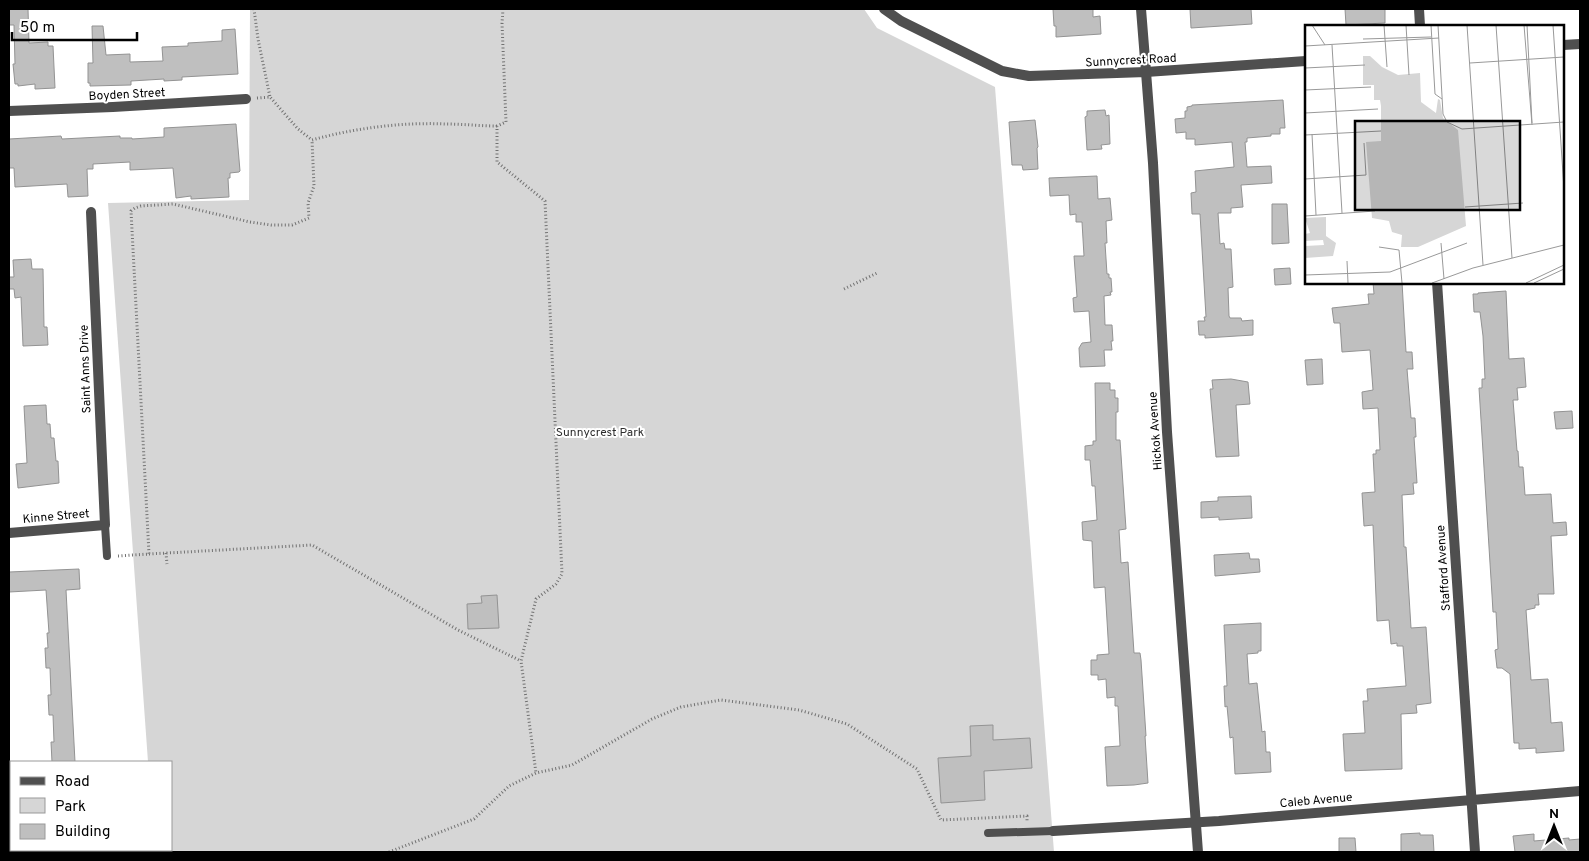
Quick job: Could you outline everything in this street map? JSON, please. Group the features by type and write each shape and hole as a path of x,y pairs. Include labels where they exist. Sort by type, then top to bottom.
{"street":[{"name":"Sunnycrest Road","path":"884,9 901,21 1002,71 1029,76 1146,72 1305,61"},
{"name":"Hickok Avenue","path":"1141,9 1154,173 1167,432 1198,852"},
{"path":"1419,9 1420,25"},
{"path":"1564,45 1580,44"},
{"name":"Boyden Street","path":"9,111 246,99"},
{"name":"Saint Anns Drive","path":"91,212 104,525"},
{"name":"Stafford Avenue","path":"1437,284 1475,852"},
{"name":"Kinne Street","path":"9,532 104,525"},
{"name":"Caleb Avenue","path":"1053,831 1196,822 1580,791"}],"lane":[{"path":"104,525 107,556"},
{"path":"9,772 9,787"},
{"path":"988,832 1053,831"}],"path":[{"path":"149,554 132,211 141,206 173,204 270,225 292,225 309,218 308,203 314,186 312,140 298,129 270,97 254,9"},
{"path":"312,140 340,132 394,126 445,124 497,126 506,122 503,9"},
{"path":"246,99 270,97"},
{"path":"497,126 497,162 545,201 562,574 556,584 536,599 521,661 536,773"},
{"path":"844,289 877,273"},
{"path":"107,556 312,545 458,630 521,661"},
{"path":"166,553 167,564"},
{"path":"388,852 474,819 509,786 536,773 572,764 652,719 681,707 721,700 799,710 847,724 917,769 942,820 1027,816 1028,831"}],"green space":[{"name":"Sunnycrest Park","path":"250,9 864,9 877,28 995,87 1054,852 154,852 172,851 172,761 148,761 108,203 249,200"}],"building":[{"path":"9,9 28,9 29,43 48,42 48,46 53,46 55,88 35,89 35,84 18,86 18,84 15,84 13,64 15,64 14,25 9,25"},
{"path":"1053,9 1093,9 1093,17 1100,16 1101,34 1056,37"},
{"path":"1190,9 1251,9 1252,24 1191,28"},
{"path":"1345,9 1385,9 1385,23 1346,25"},
{"path":"92,26 103,26 106,55 130,54 130,62 163,61 162,47 188,46 188,43 222,41 222,30 235,29 238,74 182,77 182,80 131,81 131,85 90,86 90,83 88,83 88,63 93,63"},
{"path":"1283,100 1285,128 1280,128 1280,134 1247,138 1247,142 1245,142 1247,167 1271,166 1272,183 1241,185 1243,207 1231,208 1231,213 1218,213 1220,244 1224,243 1225,249 1231,249 1233,287 1228,288 1229,316 1230,318 1241,318 1242,321 1253,320 1253,335 1205,338 1205,335 1199,335 1198,321 1205,321 1204,317 1206,317 1200,214 1192,214 1191,193 1196,192 1195,171 1234,167 1232,142 1195,145 1195,139 1186,139 1186,132 1176,133 1175,119 1185,118 1187,107 1192,105"},
{"path":"1105,110 1106,116 1109,115 1110,144 1101,145 1102,149 1087,150 1085,117 1087,116 1087,111"},
{"path":"1035,120 1038,169 1023,170 1022,165 1012,165 1009,122"},
{"path":"236,124 240,171 230,173 230,178 228,178 229,197 191,199 191,196 176,198 173,168 130,170 130,162 93,164 93,169 87,169 88,196 68,197 67,184 15,187 14,168 9,168 9,139 61,136 62,139 120,136 120,138 132,139 164,137 164,128"},
{"path":"1097,176 1098,199 1110,198 1112,220 1106,221 1107,243 1105,243 1107,274 1111,278 1112,292 1110,292 1111,295 1104,296 1105,325 1112,325 1113,341 1111,341 1112,350 1104,350 1105,366 1080,367 1079,348 1082,343 1091,342 1089,311 1074,312 1073,298 1077,297 1074,256 1084,256 1082,222 1076,222 1076,214 1070,215 1069,195 1050,196 1049,178"},
{"path":"1272,204 1287,204 1289,243 1272,244"},
{"path":"31,259 32,269 43,269 44,327 47,327 48,345 23,346 21,297 15,298 14,289 9,289 9,277 14,277 13,260"},
{"path":"1290,268 1291,284 1275,285 1274,269"},
{"path":"1373,284 1402,284 1406,352 1412,352 1413,369 1407,369 1411,418 1415,418 1416,437 1414,437 1417,483 1413,483 1414,494 1402,495 1404,547 1406,547 1411,628 1426,627 1431,703 1416,705 1417,713 1401,714 1402,769 1345,771 1343,734 1365,733 1363,701 1368,701 1367,689 1406,686 1403,646 1397,646 1397,643 1391,644 1389,620 1377,621 1373,525 1364,526 1362,493 1375,492 1373,454 1376,454 1376,450 1380,450 1378,408 1363,409 1362,392 1373,390 1370,350 1342,352 1340,323 1334,323 1332,308 1369,304 1368,294 1374,294"},
{"path":"1506,291 1509,359 1524,358 1526,387 1517,388 1518,400 1513,400 1519,467 1523,467 1525,495 1551,494 1553,523 1566,522 1567,535 1551,536 1554,594 1538,594 1539,605 1526,610 1531,680 1548,679 1551,723 1562,722 1564,751 1536,753 1536,748 1519,749 1519,743 1514,743 1510,674 1502,668 1497,668 1495,650 1498,649 1496,612 1493,612 1479,388 1482,388 1482,379 1485,379 1483,336 1480,312 1474,312 1473,294"},
{"path":"1322,359 1323,384 1307,385 1305,360"},
{"path":"1231,379 1248,382 1250,404 1236,405 1239,456 1216,457 1210,389 1213,389 1212,380"},
{"path":"1095,383 1110,383 1110,390 1115,390 1115,398 1118,398 1116,440 1120,440 1126,529 1119,530 1121,563 1128,562 1134,653 1140,653 1141,660 1148,783 1134,785 1107,786 1105,747 1120,746 1118,706 1115,706 1115,697 1107,698 1106,679 1098,680 1098,675 1091,675 1091,660 1097,660 1097,655 1109,654 1105,587 1094,588 1092,541 1083,540 1082,522 1097,520 1095,486 1092,486 1090,460 1085,460 1085,446 1093,445 1093,441 1096,441"},
{"path":"46,405 47,424 50,424 51,438 54,438 56,461 58,461 59,483 18,488 16,464 27,463 24,406"},
{"path":"1572,411 1573,428 1556,429 1554,412"},
{"path":"1251,496 1252,518 1219,520 1219,517 1201,518 1201,502 1218,501 1218,497"},
{"path":"1249,553 1250,559 1259,559 1260,572 1215,576 1214,555"},
{"path":"79,569 80,589 66,590 75,761 52,761 51,742 54,742 53,715 49,715 48,695 51,695 50,668 46,668 45,648 48,648 47,633 49,633 46,590 9,592 9,572"},
{"path":"497,595 499,628 468,629 467,604 482,603 481,596"},
{"path":"1261,623 1261,651 1247,654 1249,684 1257,683 1262,732 1265,731 1266,752 1270,752 1271,772 1235,774 1233,737 1230,738 1227,706 1225,707 1224,686 1227,686 1224,625"},
{"path":"993,725 993,740 1030,738 1032,768 984,771 985,800 941,803 938,758 971,756 970,726"},
{"path":"1420,833 1420,835 1433,835 1434,852 1401,852 1401,834"},
{"path":"1534,834 1534,841 1580,839 1580,852 1515,852 1513,836"},
{"path":"1339,838 1355,838 1356,852 1339,852"}]}
